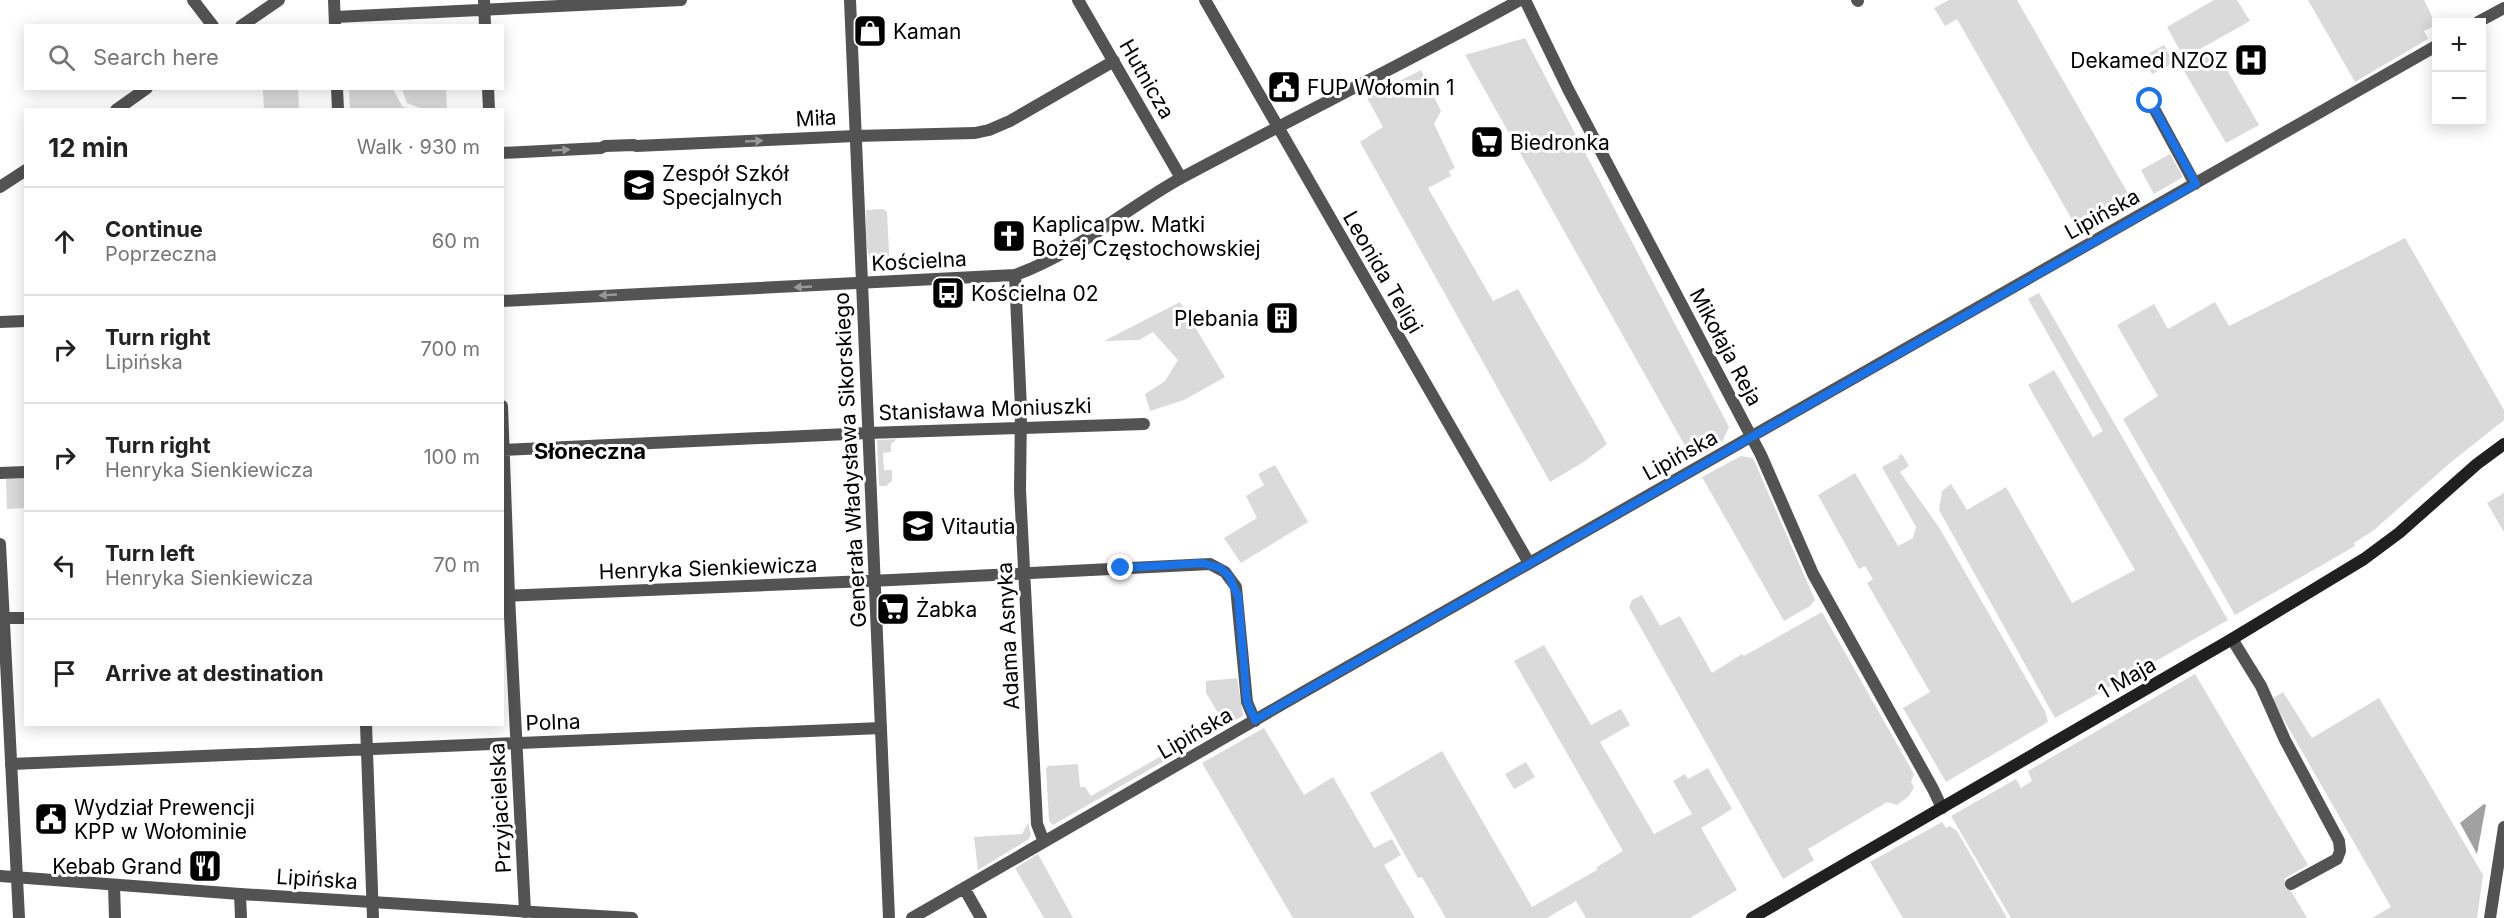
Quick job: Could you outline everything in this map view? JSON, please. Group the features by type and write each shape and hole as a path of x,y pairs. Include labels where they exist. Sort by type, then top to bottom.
{"main road":[{"name":"1 Maja","path":"1752,918 2232,639 2364,559 2399,534 2477,464 2504,445"}],"street":[{"path":"194,0 212,24"},
{"path":"244,24 279,0"},
{"path":"334,0 335,21 485,5 681,0"},
{"name":"Generała Władysława Sikorskiego","path":"850,0 889,918"},
{"name":"Hutnicza","path":"1078,0 1181,178"},
{"name":"Leonida Teligi","path":"1205,0 1529,563"},
{"name":"Kościelna","path":"504,301 1015,275 1072,249 1124,212 1181,178 1522,0"},
{"name":"Mikołaja Reja","path":"1522,0 1751,437 1817,583 1934,789 1941,808"},
{"path":"485,5 485,24"},
{"path":"2485,18 2504,8"},
{"name":"Lipińska","path":"912,918 2432,48"},
{"name":"Miła","path":"504,153 622,145 961,134 989,130 1010,121 1114,61"},
{"path":"119,108 144,90"},
{"path":"337,90 338,108"},
{"path":"488,90 489,108"},
{"path":"2150,101 2196,184"},
{"path":"0,187 24,171"},
{"name":"Adama Asnyka","path":"1015,275 1022,427 1020,482 1024,573 1037,825 1044,842"},
{"path":"0,322 24,321"},
{"name":"Stanisława Moniuszki","path":"504,450 868,433 1144,424"},
{"path":"0,473 24,472"},
{"name":"Przyjacielska","path":"504,499 506,596 517,743 525,912"},
{"path":"0,544 19,918"},
{"name":"Henryka Sienkiewicza","path":"506,596 1203,563 1220,568 1233,581 1238,596 1247,702 1255,720"},
{"path":"5,618 24,618"},
{"path":"2232,639 2261,686 2284,740 2339,841 2340,851 2337,859 2291,884"},
{"path":"366,726 373,918"},
{"name":"Polna","path":"11,764 881,728"},
{"path":"2490,918 2504,827"},
{"name":"Lipińska","path":"0,876 372,902 497,914 525,912 632,918"},
{"path":"114,885 116,918"},
{"path":"964,888 981,918"},
{"path":"240,894 241,918"}],"shaded area":[{"path":"1949,0 2017,0 2130,197 2139,192 2144,202 2114,219 2107,210 2099,215 2103,225 2082,237 1957,19 1945,26 1934,8"},
{"path":"2214,0 2237,0 2250,21 2184,58 2167,27"},
{"path":"2308,0 2424,0 2433,18 2432,27 2424,31 2428,39 2355,82"},
{"path":"1525,38 1729,427 1722,442 1693,460 1465,55"},
{"path":"2164,45 2174,63 2152,74 2144,56"},
{"path":"2215,49 2259,125 2226,143 2183,69"},
{"path":"1421,70 1441,111 1434,124 1455,168 1449,171 1451,176 1428,188 1493,301 1518,289 1607,444 1585,461 1550,482 1360,142 1383,127 1367,98"},
{"path":"263,90 298,90 299,108 264,108"},
{"path":"349,90 394,90 402,106 407,108 350,108"},
{"path":"402,90 446,90 447,108 420,108 407,103"},
{"path":"2170,154 2183,177 2154,194 2141,170"},
{"path":"883,209 887,212 890,270 881,270 874,266 870,259 866,239 866,210"},
{"path":"2405,238 2504,410 2504,420 2450,463 2374,530 2354,543 2355,546 2235,615 2123,419 2158,396 2117,325 2154,304 2168,329 2215,302 2229,326"},
{"path":"2039,293 2228,620 2055,718 1939,510 1942,491 1951,484 1967,510 2006,487 2072,603 2135,570 2028,385 2054,370 2093,437 2103,431 2028,299"},
{"path":"1180,302 1225,377 1184,400 1150,411 1145,394 1165,381 1178,360 1153,332 1139,340 1104,341"},
{"path":"897,439 891,444 891,452 883,453 884,470 892,470 892,481 886,486 879,486 877,440"},
{"path":"1902,454 1909,466 1900,472 1940,529 2045,711 2048,722 1946,782 1903,708 1930,692 1867,583 1873,579 1865,566 1859,569 1818,495 1855,473 1898,546 1913,538 1916,527 1882,467"},
{"path":"1741,456 1753,458 1815,600 1810,606 1784,621 1702,477"},
{"path":"1275,465 1308,522 1241,563 1224,538 1257,518 1246,496 1264,485 1258,474"},
{"path":"24,478 24,508 7,509 6,479"},
{"path":"2504,493 2504,532 2487,503"},
{"path":"1642,595 1660,626 1680,616 1712,673 1742,654 1744,656 1822,612 1914,774 1911,782 1914,787 1909,796 1897,805 1887,802 1808,849 1814,860 1783,879 1629,607 1632,600"},
{"path":"1544,645 1591,725 1621,709 1630,725 1600,742 1654,834 1692,814 1673,781 1685,774 1688,779 1708,768 1732,809 1701,828 1737,890 1690,918 1586,918 1576,901 1547,918 1446,918 1422,877 1418,878 1370,793 1442,751 1532,907 1597,870 1597,867 1623,851 1514,661"},
{"path":"2195,674 2308,865 2284,879 2307,918 2011,918 1951,816 2016,779 2021,788 2032,781 2028,771"},
{"path":"1237,678 1243,716 1053,825 1049,821 1046,769 1048,766 1078,764 1080,787 1085,787 1091,796 1223,721 1206,693 1206,681"},
{"path":"2283,692 2312,738 2379,698 2483,875 2477,918 2372,918 2391,907 2272,699"},
{"path":"1264,728 1304,795 1333,777 1374,848 1392,839 1401,855 1384,865 1415,918 1293,918 1202,763"},
{"path":"1526,762 1535,777 1514,789 1505,774"},
{"path":"2484,804 2486,805 2477,854 2460,823"},
{"path":"1942,822 1946,828 1950,826 1957,831 2007,918 1903,918 1870,862"},
{"path":"1028,823 1031,834 1029,839 978,870 974,837 1022,834"},
{"path":"1038,854 1073,918 1044,918 1015,868"}],"place":[{"name":"Kaman","path":"870,31"},
{"name":"Dekamed NZOZ","path":"2251,60"},
{"name":"FUP Wołomin 1","path":"1284,87"},
{"name":"Biedronka","path":"1487,142"},
{"name":"Zespół Szkół Specjalnych","path":"639,185"},
{"name":"Kaplica pw. Matki Bożej Częstochowskiej","path":"1009,236"},
{"name":"Kościelna 02","path":"948,293"},
{"name":"Plebania","path":"1282,318"},
{"name":"Vitautia","path":"918,526"},
{"name":"Żabka","path":"893,609"},
{"name":"Wydział Prewencji KPP w Wołominie","path":"51,819"},
{"name":"Kebab Grand","path":"205,866"}],"district":[{"name":"Słoneczna","path":"590,451"}],"route":[{"path":"1121,568 1203,563 1226,572 1236,587 1238,596 1247,702 1255,720 2196,184 2150,101"}]}
